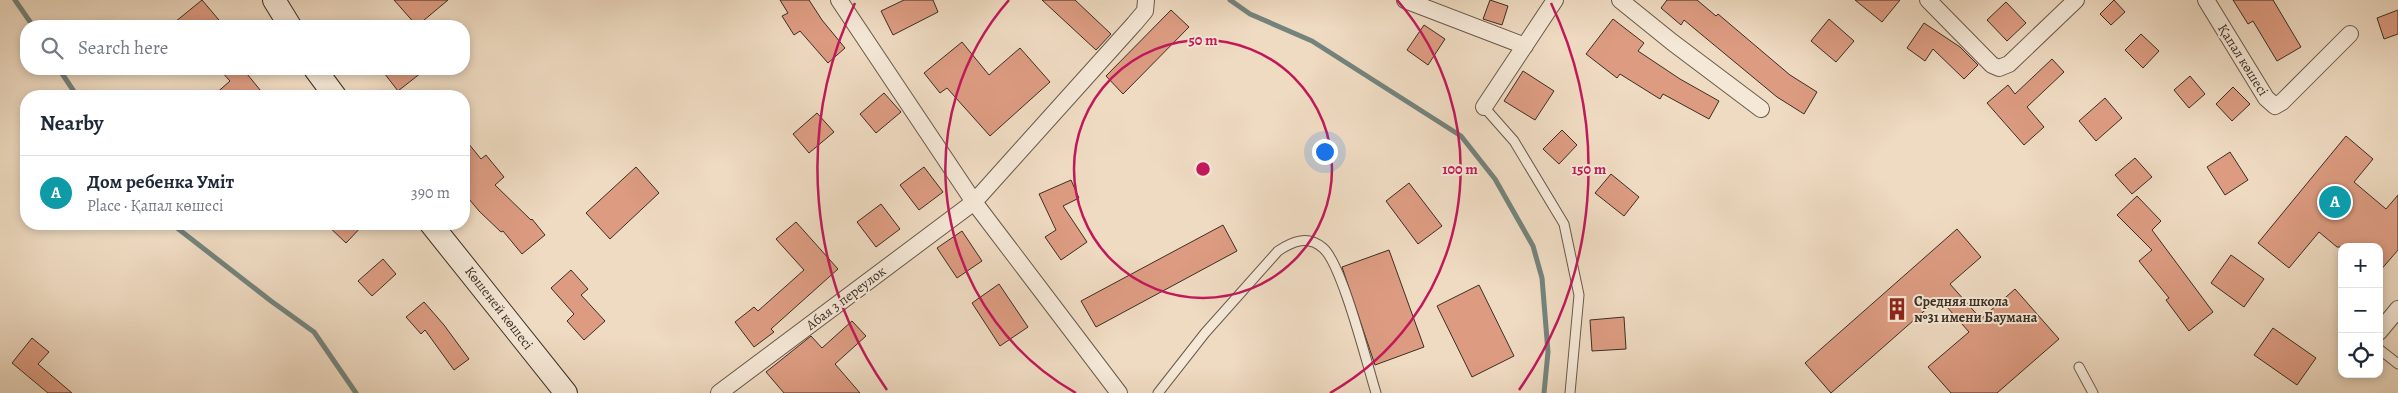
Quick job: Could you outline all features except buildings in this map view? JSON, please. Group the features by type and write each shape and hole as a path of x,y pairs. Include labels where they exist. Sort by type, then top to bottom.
{"main road":[{"path":"274,0 286,20"},
{"path":"320,75 331,90"},
{"name":"Көшеней көшесі","path":"437,230 566,393"}],"street":[{"path":"839,0 974,202 1119,393"},
{"name":"Абая 3 переулок","path":"719,393 974,202 1134,24 1145,11 1146,0"},
{"path":"1405,0 1524,46"},
{"path":"1484,107 1555,0"},
{"path":"1620,0 1761,109"},
{"path":"1928,0 1992,64 1999,68 2009,64 2076,0"},
{"name":"Қапал көшесі","path":"2206,0 2266,98 2275,106 2282,102 2350,34"},
{"path":"2383,327 2398,309"}],"lane":[{"path":"1484,107 1514,142 1564,224 1579,295 1570,393"},
{"path":"1158,393 1204,333 1278,251 1290,243 1303,240 1315,243 1332,259 1376,393"},
{"path":"2383,352 2398,364"},
{"path":"2079,368 2093,393"}],"waterway":[{"path":"15,0 29,20"},
{"path":"1230,0 1250,14 1312,41 1461,136 1495,179 1533,246 1542,278 1548,352 1544,393"},
{"path":"63,75 73,90"},
{"path":"180,230 314,332 356,393"}],"place":[{"name":"Дом ребенка Умiт","path":"2335,202"},
{"name":"Средняя школа №31 имени Баумана","path":"1897,309"}]}
